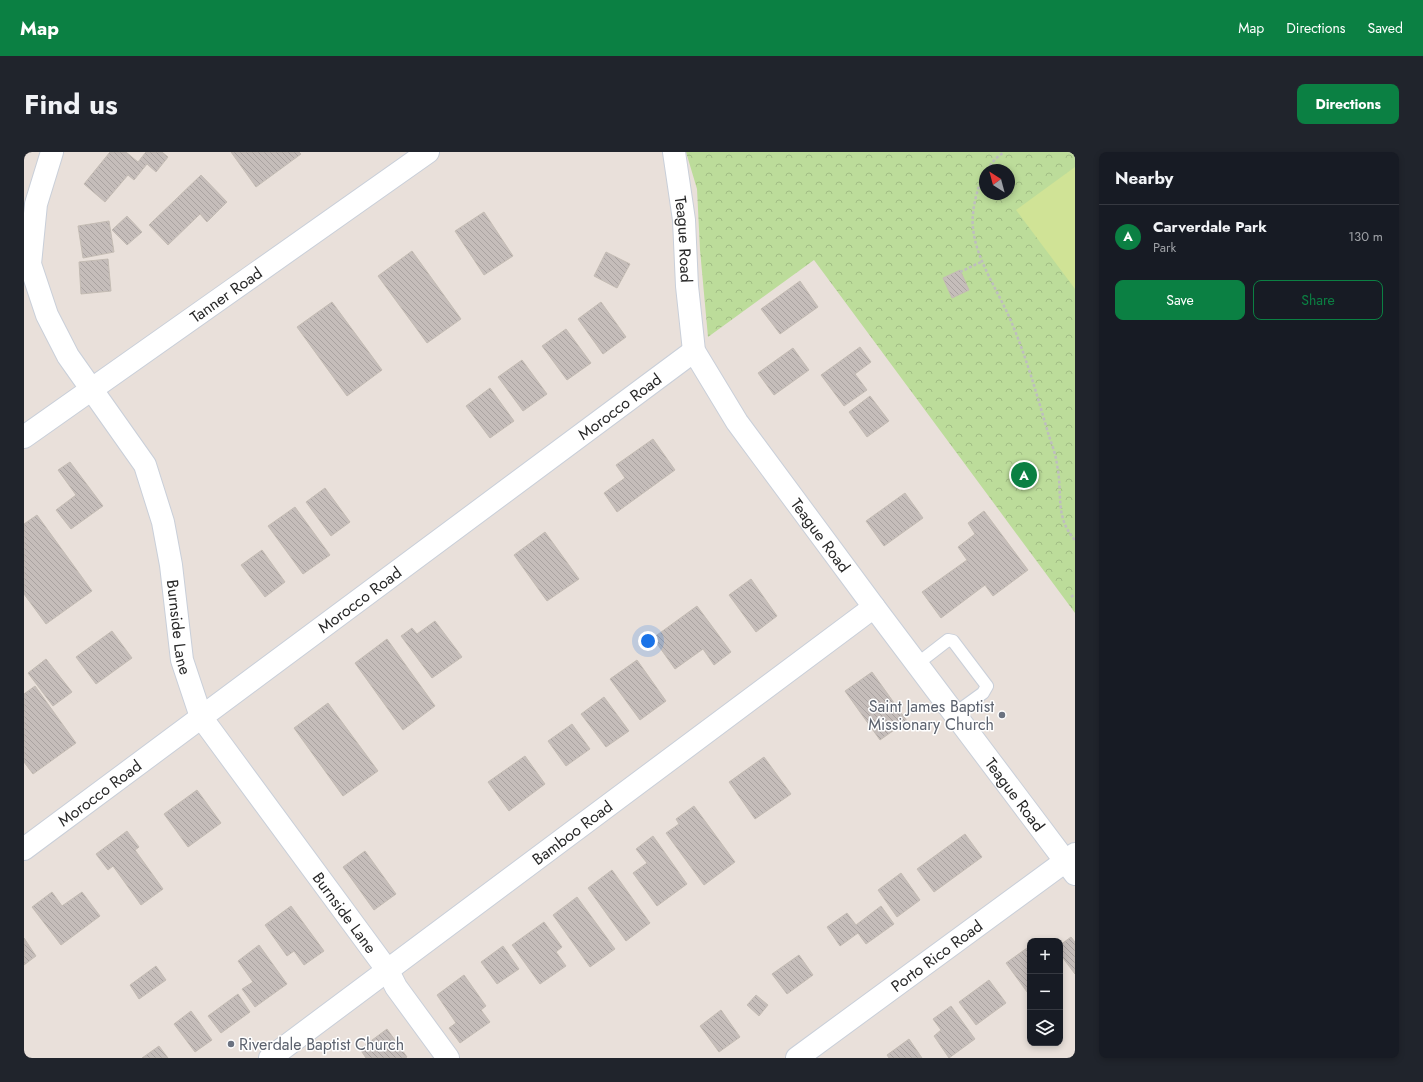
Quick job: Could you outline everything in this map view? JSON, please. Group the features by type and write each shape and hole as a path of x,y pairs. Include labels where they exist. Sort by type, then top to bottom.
{"street":[{"name":"Burnside Lane","path":"52,152 36,204 30,264 47,316 68,356 145,465 163,522 171,565 182,660 201,717 388,971 396,987 448,1058"},
{"name":"Tanner Road","path":"24,437 428,152"},
{"name":"Teague Road","path":"674,152 684,220 687,286 694,351 737,422 916,664 1072,863"},
{"name":"Morocco Road","path":"24,848 694,351"},
{"name":"Bamboo Road","path":"270,1058 874,607"},
{"name":"Porto Rico Road","path":"797,1058 1072,863"}],"lane":[{"path":"916,664 948,640 953,641 986,686 983,693 954,714"}],"path":[{"path":"991,164 1004,152"},
{"path":"979,185 972,218 974,236 983,261 1011,320 1025,357 1057,464 1061,512 1064,523 1075,540"},
{"path":"960,272 983,261"},
{"path":"1071,597 1075,594"}],"green space":[{"path":"686,152 1075,152 1075,613 814,260 708,337 700,250 697,189"},
{"path":"1075,167 1075,289 1016,210"}],"building":[{"path":"110,152 126,152 138,162 146,152 162,152 168,157 156,172 147,164 134,180 128,175 105,202 84,184"},
{"path":"231,152 299,152 301,154 256,187"},
{"path":"201,175 227,202 207,222 200,214 168,245 149,225"},
{"path":"484,212 513,256 484,275 455,231"},
{"path":"127,216 142,232 127,245 112,230"},
{"path":"109,221 114,252 83,258 78,226"},
{"path":"412,251 461,319 427,343 378,276"},
{"path":"606,252 630,264 617,288 594,276"},
{"path":"108,259 111,291 81,294 79,262"},
{"path":"960,270 969,290 952,298 943,278"},
{"path":"800,281 818,307 780,334 761,309"},
{"path":"332,302 382,370 347,396 297,327"},
{"path":"601,302 626,337 603,354 578,319"},
{"path":"566,329 591,363 567,380 542,346"},
{"path":"860,347 871,362 855,374 867,390 844,406 821,375"},
{"path":"793,348 809,370 774,395 758,373"},
{"path":"522,360 547,394 523,411 498,377"},
{"path":"490,388 514,421 490,438 466,406"},
{"path":"870,396 889,421 867,437 849,412"},
{"path":"653,439 675,470 617,512 604,493 625,478 616,465"},
{"path":"70,462 103,506 71,529 56,510 76,495 58,470"},
{"path":"325,488 350,522 331,536 306,502"},
{"path":"905,493 923,518 884,546 866,521"},
{"path":"295,507 330,555 303,574 268,526"},
{"path":"984,511 1028,570 993,596 985,585 941,618 922,592 967,560 958,547 975,534 968,523"},
{"path":"37,515 92,591 46,624 24,594 24,524"},
{"path":"545,532 579,579 547,601 514,555"},
{"path":"262,550 285,582 265,597 241,565"},
{"path":"751,579 777,616 756,632 729,595"},
{"path":"697,606 731,652 714,665 703,649 675,669 653,638"},
{"path":"435,621 462,657 432,678 401,636 412,628 417,634"},
{"path":"112,631 132,658 96,684 76,657"},
{"path":"387,639 435,706 403,730 355,663"},
{"path":"46,659 72,692 53,706 28,673"},
{"path":"637,660 666,701 640,720 610,679"},
{"path":"872,672 907,721 880,740 845,691"},
{"path":"35,686 76,743 33,774 24,762 24,694"},
{"path":"604,697 629,731 606,747 581,714"},
{"path":"328,703 378,771 343,796 294,728"},
{"path":"572,724 590,749 566,766 548,741"},
{"path":"525,756 545,784 509,811 488,782"},
{"path":"764,757 791,794 755,819 729,782"},
{"path":"197,790 221,823 188,847 164,814"},
{"path":"694,806 735,862 704,885 666,833 679,824 676,819"},
{"path":"127,831 139,847 135,850 163,889 141,905 113,866 108,870 96,854"},
{"path":"965,834 982,857 934,892 917,869"},
{"path":"653,836 687,884 657,906 633,873 647,863 636,849"},
{"path":"365,851 396,894 374,910 343,867"},
{"path":"612,870 650,923 626,941 588,888"},
{"path":"901,873 920,900 897,917 878,890"},
{"path":"52,892 62,906 82,892 100,916 61,945 32,907"},
{"path":"577,897 615,949 590,967 553,915"},
{"path":"291,906 324,951 304,965 294,951 287,956 265,925"},
{"path":"881,906 894,924 866,944 858,933 840,946 827,927 847,913 856,925"},
{"path":"544,922 562,947 556,952 566,966 540,984 512,945"},
{"path":"1071,937 1075,942 1075,974 1063,958 1063,943"},
{"path":"24,938 36,956 24,965"},
{"path":"259,945 287,984 255,1007 242,989 253,982 238,961"},
{"path":"503,946 519,969 497,984 481,962"},
{"path":"1027,948 1027,992 1006,963"},
{"path":"799,955 813,975 787,994 772,974"},
{"path":"156,966 166,980 139,999 130,985"},
{"path":"464,975 486,1006 481,1010 490,1022 460,1043 449,1028 456,1023 437,995"},
{"path":"989,980 1006,1003 976,1025 959,1002"},
{"path":"238,994 250,1012 221,1033 208,1016"},
{"path":"756,995 768,1005 759,1016 747,1005"},
{"path":"951,1006 975,1039 949,1058 934,1036 941,1030 933,1019"},
{"path":"721,1010 740,1037 719,1052 700,1026"},
{"path":"191,1011 212,1040 195,1052 174,1024"},
{"path":"387,1029 407,1057 366,1058 360,1049"},
{"path":"909,1039 922,1058 889,1058 887,1055"},
{"path":"159,1046 168,1058 142,1058"}],"place":[{"name":"Carverdale Park","path":"1024,475"},
{"name":"Saint James Baptist Missionary Church","path":"1002,715"},
{"name":"Riverdale Baptist Church","path":"231,1044"}]}
